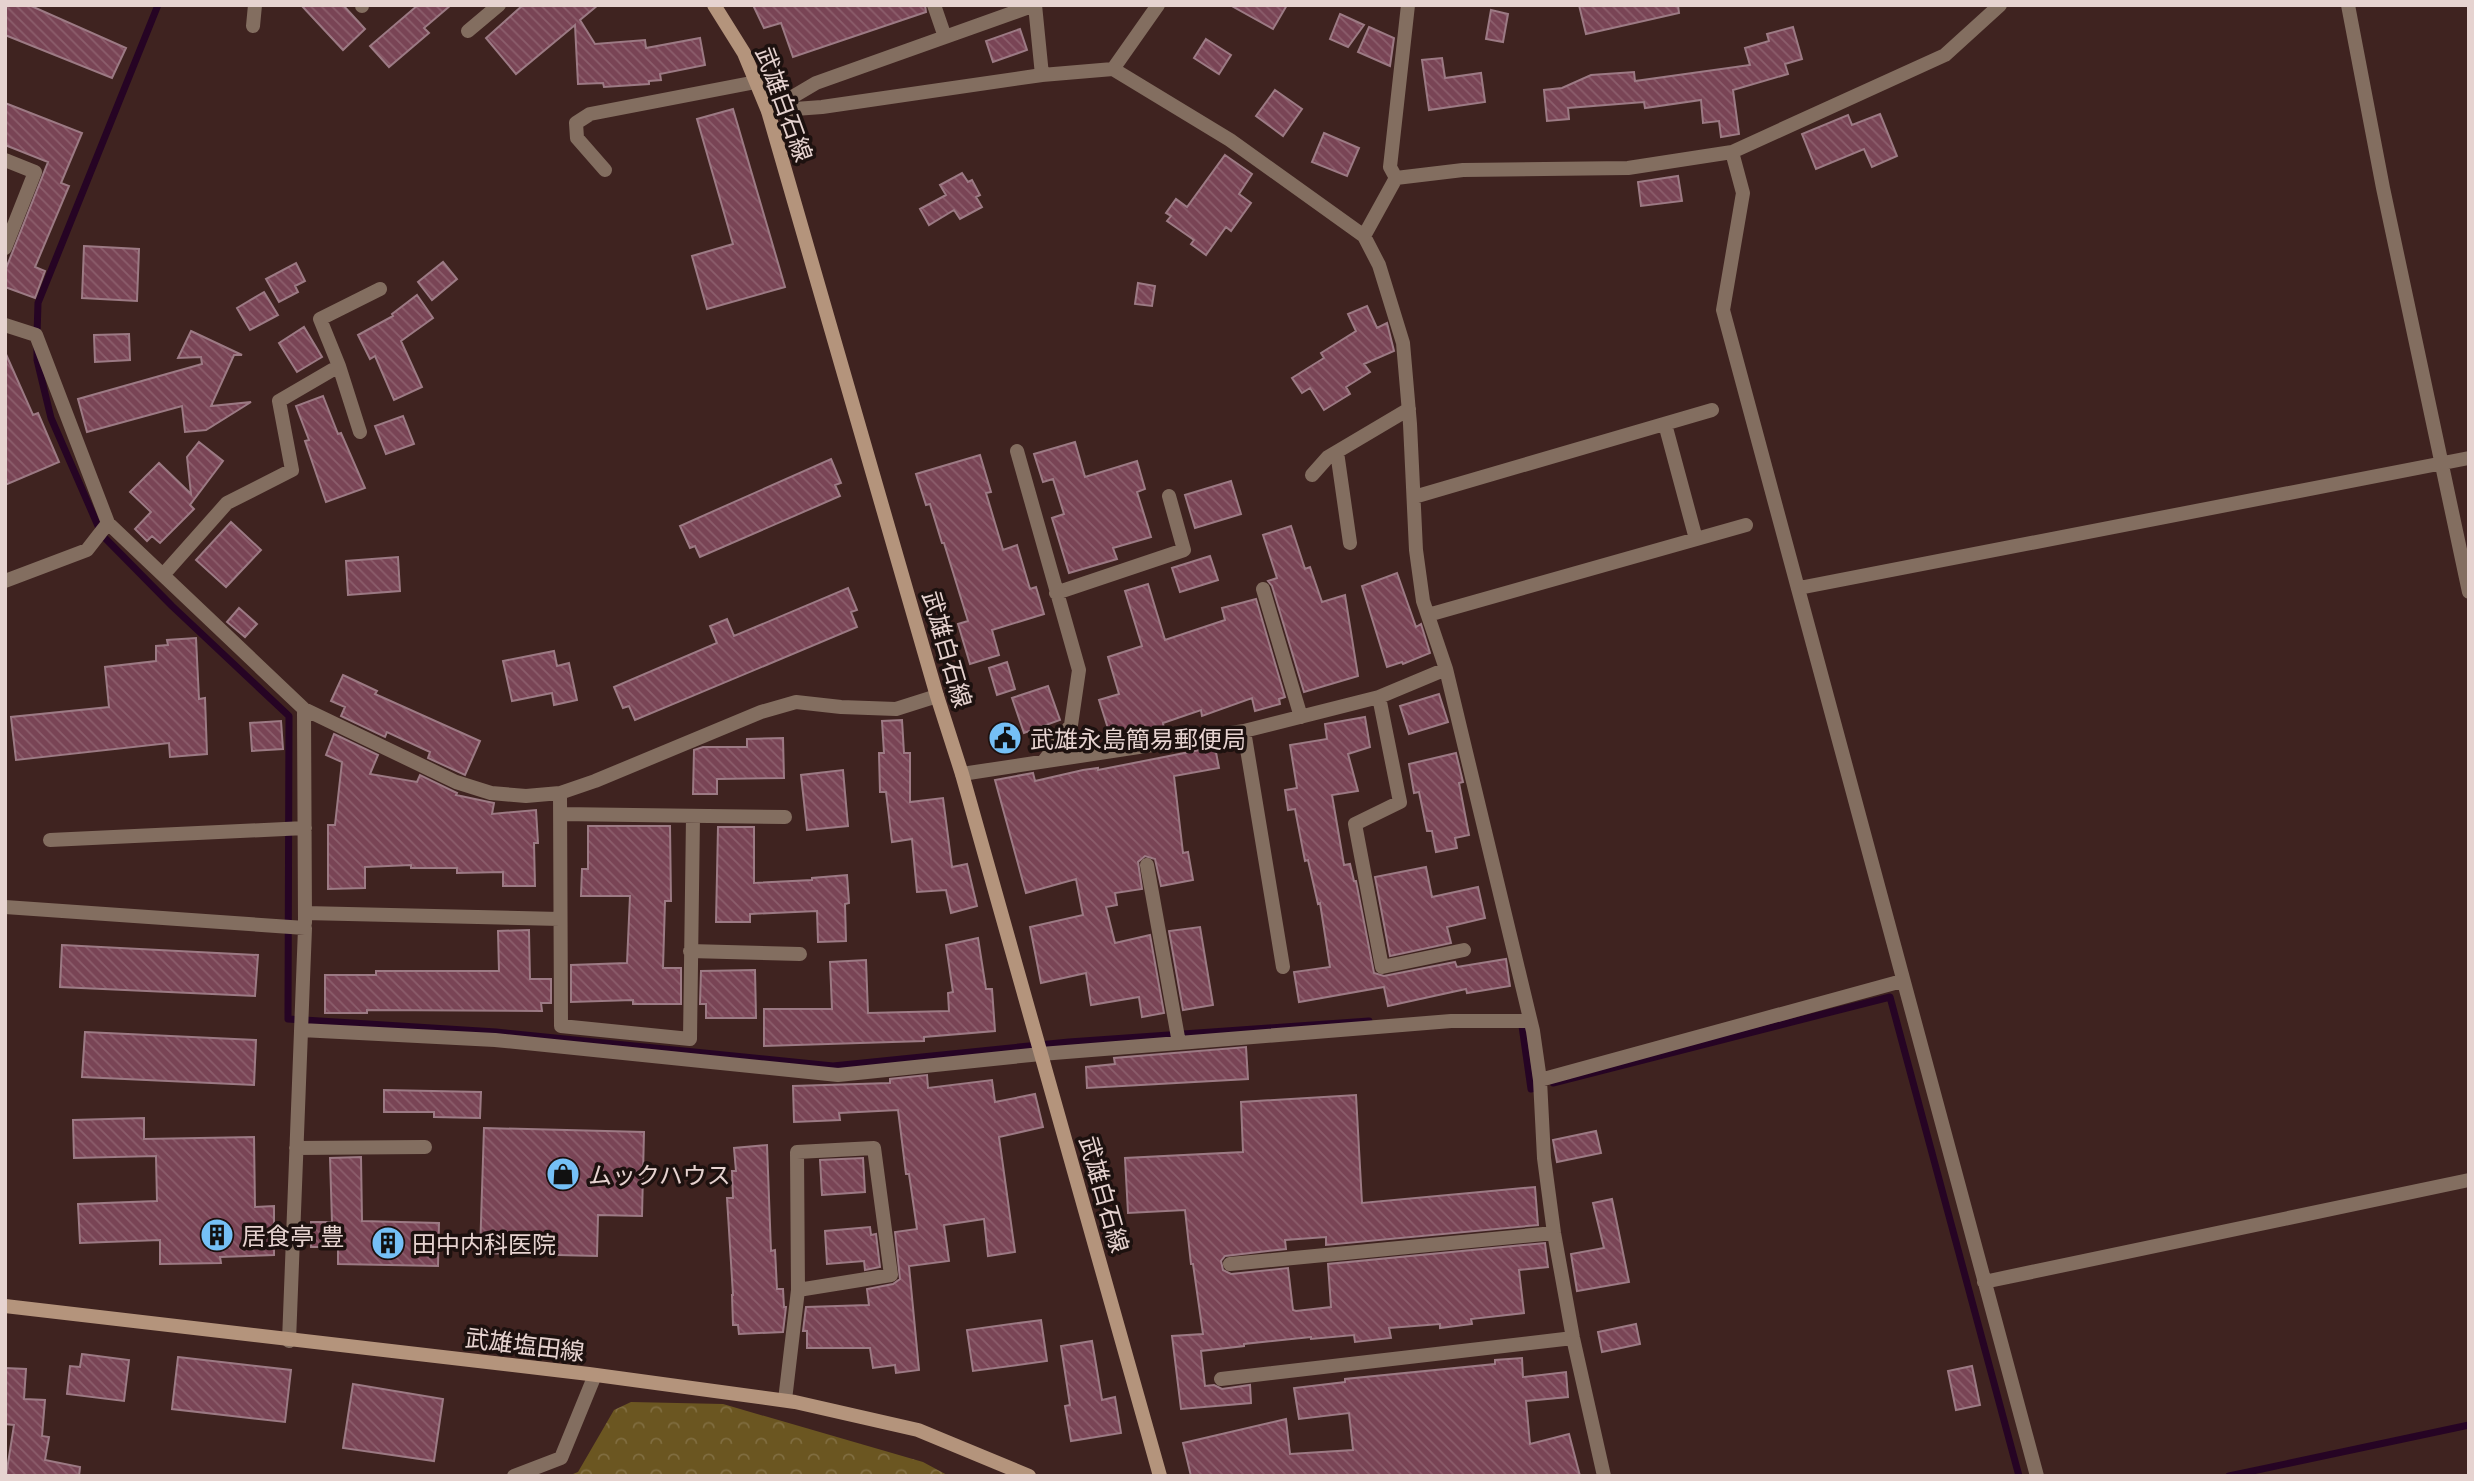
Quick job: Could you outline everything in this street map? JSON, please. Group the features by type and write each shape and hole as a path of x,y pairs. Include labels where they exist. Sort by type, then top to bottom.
{"main road":[{"name":"武雄白石線","path":"714,5 744,53 768,111 962,774 1160,1476"},
{"name":"武雄塩田線","path":"5,1306 785,1400 918,1430 1029,1476"}],"street":[{"path":"253,26 255,5"},
{"path":"468,31 499,5"},
{"path":"934,5 946,37"},
{"path":"768,111 816,83 1035,5 1042,75"},
{"path":"1114,69 1158,5"},
{"path":"1396,178 1390,167 1408,5"},
{"path":"1396,178 1463,170 1628,168 1732,152 1945,55 2000,5"},
{"path":"2348,5 2383,188 2469,592"},
{"path":"768,111 822,107 1042,75 1114,69 1230,140 1364,236 1380,265 1403,343 1416,550 1423,601 1447,669 1530,1021 1541,1080 1544,1158 1554,1233 1573,1338 1604,1476"},
{"path":"605,170 577,138 576,123 590,114 756,82"},
{"path":"1732,152 1744,193 1723,310 2037,1476"},
{"path":"5,160 34,172 5,248"},
{"path":"1364,236 1396,178"},
{"path":"360,432 320,319 380,289"},
{"path":"5,325 36,335 108,523 304,709 456,782 491,793 526,796 560,793 761,712 796,702 896,709 937,696"},
{"path":"163,575 227,503 292,470 279,401 338,366"},
{"path":"1312,474 1328,457 1409,409"},
{"path":"1413,497 1712,410"},
{"path":"1665,424 1696,539"},
{"path":"1017,451 1079,670 1071,725 1044,761"},
{"path":"1337,452 1350,543"},
{"path":"1799,588 2469,458"},
{"path":"1056,593 1185,550 1169,496"},
{"path":"5,581 87,550 108,523"},
{"path":"1428,615 1746,525"},
{"path":"1263,589 1301,717"},
{"path":"962,774 1244,731 1379,697 1447,669"},
{"path":"1379,697 1400,802 1355,824 1382,967 1464,950"},
{"path":"289,1341 305,920 304,709"},
{"path":"1244,731 1283,967"},
{"path":"560,793 561,1026 690,1039 693,816"},
{"path":"560,814 785,817"},
{"path":"50,840 304,828"},
{"path":"1147,865 1179,1043"},
{"path":"5,907 305,920 560,919"},
{"path":"690,951 800,954"},
{"path":"1541,1080 1902,981"},
{"path":"301,1030 495,1040 838,1075 1041,1054 1451,1021 1530,1021"},
{"path":"296,1148 425,1147"},
{"path":"785,1400 798,1290 797,1152 874,1148 891,1275 798,1290"},
{"path":"1984,1282 2469,1180"},
{"path":"1230,1264 1554,1233"},
{"path":"1221,1379 1573,1338"},
{"path":"514,1476 561,1458 595,1375"}],"green space":[{"path":"631,1402 723,1404 923,1462 949,1476 568,1476 578,1472 614,1410"}],"building":[{"path":"5,5 29,5 126,48 112,78 5,35"},
{"path":"301,5 343,5 365,29 343,50"},
{"path":"418,5 451,5 424,28 429,33 389,67 370,46"},
{"path":"523,5 598,5 580,20 595,44 645,40 646,48 700,38 705,65 660,74 661,80 649,81 649,84 604,87 603,83 578,84 575,25 516,74 486,38"},
{"path":"753,5 925,5 926,12 793,57 781,23 764,28"},
{"path":"1230,5 1287,5 1273,29"},
{"path":"1579,5 1678,5 1679,13 1586,34"},
{"path":"1491,10 1508,14 1503,42 1486,39"},
{"path":"1340,14 1364,25 1348,47 1330,39"},
{"path":"1369,27 1394,38 1390,66 1358,52"},
{"path":"1793,27 1802,59 1785,64 1788,74 1733,90 1739,134 1721,137 1719,121 1703,123 1701,100 1645,108 1644,102 1568,108 1569,119 1547,121 1544,90 1562,88 1591,75 1634,72 1635,81 1750,65 1745,48 1769,41 1767,34"},
{"path":"1020,29 1027,50 993,62 986,41"},
{"path":"1206,39 1231,55 1219,74 1194,58"},
{"path":"1442,58 1445,78 1481,73 1485,102 1429,110 1422,60"},
{"path":"1275,90 1302,109 1283,136 1256,116"},
{"path":"5,103 82,133 61,183 69,186 35,267 45,271 35,298 5,287 5,271 48,162 5,145"},
{"path":"733,109 785,287 707,309 692,256 733,244 697,119"},
{"path":"1880,114 1897,156 1872,167 1864,149 1816,169 1802,134 1848,115 1852,125"},
{"path":"1324,133 1359,148 1347,176 1312,162"},
{"path":"1225,155 1252,174 1239,194 1251,203 1231,231 1226,227 1206,255 1191,244 1194,240 1167,221 1171,216 1166,213 1176,199 1187,207"},
{"path":"962,173 968,182 972,180 980,195 976,197 982,207 960,219 954,210 929,225 920,209 946,195 940,185"},
{"path":"1678,176 1682,201 1641,206 1638,182"},
{"path":"84,246 139,249 137,301 82,298"},
{"path":"443,262 457,279 432,300 418,282"},
{"path":"296,263 305,281 295,286 298,292 279,302 266,279"},
{"path":"1138,283 1155,286 1152,306 1135,304"},
{"path":"264,292 278,315 250,330 237,308"},
{"path":"417,295 433,318 401,341 422,387 394,400 375,356 370,359 358,335 393,316 392,314"},
{"path":"1367,306 1377,328 1387,323 1394,351 1364,364 1370,372 1346,387 1350,394 1324,410 1310,388 1302,393 1292,378 1324,358 1321,353 1356,331 1348,314"},
{"path":"304,327 322,357 297,372 279,343"},
{"path":"191,331 242,355 234,355 211,406 251,402 206,430 185,432 182,406 87,432 78,399 202,364 201,357 178,358"},
{"path":"129,334 130,360 95,362 94,335"},
{"path":"5,352 33,415 38,413 59,462 5,485"},
{"path":"323,396 338,434 341,433 365,488 326,502 305,441 309,440 296,406"},
{"path":"403,416 414,444 386,454 375,426"},
{"path":"199,442 223,461 190,505 194,509 160,543 152,536 147,541 135,529 151,512 130,492 159,463 191,494 187,457"},
{"path":"1075,442 1085,477 1137,461 1145,489 1137,492 1151,537 1113,548 1117,559 1069,573 1052,518 1064,514 1053,479 1043,482 1034,454"},
{"path":"980,455 991,492 986,493 1003,550 1017,545 1030,589 1036,587 1044,614 992,630 999,655 970,664 958,624 968,621 944,543 930,504 926,505 916,474"},
{"path":"831,459 841,483 835,485 840,496 700,557 695,546 690,548 680,526"},
{"path":"1231,481 1241,514 1195,528 1185,495"},
{"path":"231,522 261,550 226,587 196,560"},
{"path":"1291,526 1305,569 1310,567 1322,602 1345,595 1358,676 1304,692 1272,586 1268,581 1277,578 1263,535"},
{"path":"1210,556 1218,580 1180,592 1172,568"},
{"path":"398,557 400,591 348,595 346,561"},
{"path":"1397,573 1416,627 1421,624 1430,653 1403,664 1402,662 1387,667 1362,586"},
{"path":"1148,584 1165,640 1225,620 1222,608 1256,599 1285,697 1279,699 1280,704 1255,711 1252,698 1202,716 1201,710 1163,723 1164,729 1141,737 1112,741 1099,700 1119,694 1108,657 1142,646 1125,591"},
{"path":"848,588 857,610 851,612 857,627 635,720 629,706 623,708 614,687 717,643 710,626 727,619 734,636"},
{"path":"239,608 257,624 245,637 227,622"},
{"path":"196,638 199,699 205,698 207,754 170,757 169,743 16,760 11,717 109,707 105,667 156,661 156,646 168,645 167,640"},
{"path":"554,651 557,666 569,663 577,700 554,705 552,693 512,701 503,661"},
{"path":"1007,662 1015,689 997,695 989,668"},
{"path":"343,675 377,691 375,694 480,741 465,775 428,758 430,752 387,732 385,737 341,716 345,707 331,701"},
{"path":"1048,686 1060,720 1024,733 1012,698"},
{"path":"1439,694 1448,722 1409,734 1400,706"},
{"path":"1365,717 1370,747 1348,754 1358,791 1332,795 1344,865 1350,864 1356,881 1374,973 1384,976 1455,962 1457,967 1506,959 1510,986 1467,993 1466,989 1388,1006 1384,987 1299,1002 1294,972 1330,967 1320,903 1318,904 1308,860 1305,861 1295,809 1288,810 1285,790 1297,788 1290,745 1327,739 1325,724"},
{"path":"902,720 904,753 910,753 910,802 943,798 952,867 967,864 977,906 951,913 946,890 917,892 912,839 892,842 886,792 880,792 879,753 884,753 882,721"},
{"path":"281,721 283,749 252,751 250,723"},
{"path":"334,734 378,755 370,774 417,782 420,775 457,793 456,795 494,803 492,814 536,810 538,843 534,843 535,886 503,886 503,872 457,873 457,868 411,868 411,865 365,867 365,888 328,889 328,825 335,825 342,762 326,755"},
{"path":"783,738 784,778 717,779 717,794 693,794 694,750 703,747 747,747 747,739"},
{"path":"1215,747 1219,768 1174,776 1183,853 1188,852 1193,880 1161,886 1155,859 1145,856 1138,862 1142,889 1115,893 1117,905 1106,907 1115,943 1150,935 1164,1013 1142,1017 1139,997 1091,1005 1086,973 1041,983 1030,927 1083,915 1076,879 1026,893 995,780 1033,773 1035,781"},
{"path":"1456,753 1463,782 1459,783 1469,835 1455,838 1457,848 1436,852 1432,831 1427,831 1419,792 1414,793 1409,764"},
{"path":"843,770 848,826 807,830 801,775"},
{"path":"588,826 670,826 671,901 665,901 663,968 681,968 681,1004 633,1004 633,1000 571,1002 571,965 627,963 630,896 581,896 582,869 588,869"},
{"path":"718,827 754,827 754,883 847,875 849,903 845,904 846,941 818,942 817,911 750,914 750,922 716,922"},
{"path":"1426,867 1432,897 1478,887 1485,918 1447,927 1451,943 1390,956 1375,877"},
{"path":"1200,927 1213,1005 1183,1010 1169,931"},
{"path":"529,930 530,979 551,979 551,1003 541,1003 542,1011 367,1010 367,1013 325,1013 325,975 376,975 376,971 499,971 498,931"},
{"path":"978,938 986,989 992,989 995,1031 924,1037 924,1041 764,1046 764,1009 832,1009 830,962 866,960 868,1013 949,1011 948,993 953,992 946,945"},
{"path":"62,945 258,955 255,996 60,987"},
{"path":"755,970 756,1018 706,1018 706,1004 700,1004 701,971"},
{"path":"85,1032 256,1040 254,1085 82,1077"},
{"path":"1246,1047 1248,1079 1087,1088 1086,1067 1115,1064 1114,1058"},
{"path":"927,1075 928,1088 992,1080 995,1102 1035,1094 1043,1127 999,1137 1015,1252 988,1256 984,1219 944,1225 949,1261 909,1266 919,1370 896,1373 895,1365 873,1368 870,1348 807,1348 807,1331 803,1331 806,1307 869,1305 867,1289 893,1284 900,1279 895,1232 917,1229 909,1174 906,1174 898,1110 839,1113 840,1120 794,1122 793,1086 890,1083 890,1079"},
{"path":"384,1090 481,1092 480,1118 434,1117 434,1112 384,1112"},
{"path":"1356,1095 1362,1203 1535,1187 1538,1225 1326,1245 1326,1237 1285,1240 1286,1249 1225,1256 1221,1261 1223,1270 1231,1274 1288,1268 1293,1310 1296,1311 1331,1307 1328,1264 1545,1243 1548,1267 1519,1270 1524,1313 1471,1319 1472,1324 1440,1328 1440,1324 1389,1328 1391,1338 1355,1342 1354,1335 1311,1337 1201,1351 1205,1386 1214,1385 1222,1389 1250,1385 1251,1403 1181,1409 1172,1336 1203,1334 1185,1210 1128,1213 1125,1158 1243,1152 1241,1102"},
{"path":"144,1118 144,1139 254,1137 255,1207 274,1206 274,1255 220,1257 221,1263 160,1264 160,1240 80,1243 78,1204 157,1201 156,1156 74,1158 73,1120"},
{"name":"ムックハウス","path":"484,1128 644,1132 642,1216 598,1215 597,1256 480,1253"},
{"path":"1596,1131 1601,1153 1557,1162 1553,1140"},
{"path":"767,1145 771,1251 775,1250 777,1289 783,1289 786,1307 783,1332 739,1334 738,1325 733,1325 727,1198 733,1198 732,1171 736,1171 734,1148"},
{"name":"田中内科医院","path":"361,1157 362,1221 439,1223 438,1266 338,1264 338,1247 311,1247 311,1222 332,1222 330,1158"},
{"path":"863,1158 865,1192 822,1195 820,1160"},
{"path":"1612,1199 1629,1282 1577,1291 1571,1254 1604,1248 1593,1203"},
{"path":"870,1227 871,1235 876,1234 880,1267 865,1270 864,1261 827,1264 825,1231"},
{"path":"1041,1320 1047,1361 973,1371 967,1330"},
{"path":"1636,1324 1640,1344 1602,1352 1598,1332"},
{"path":"1092,1341 1102,1400 1115,1397 1121,1433 1071,1441 1065,1406 1070,1405 1061,1346"},
{"path":"82,1354 129,1360 124,1401 67,1394 70,1366 80,1367"},
{"path":"178,1357 291,1370 285,1422 172,1409"},
{"path":"1522,1358 1523,1377 1566,1372 1568,1397 1526,1401 1530,1444 1569,1434 1580,1476 1191,1476 1183,1443 1286,1419 1290,1454 1353,1450 1349,1413 1299,1419 1294,1388 1345,1382 1345,1379 1495,1364 1495,1360"},
{"path":"1972,1366 1980,1405 1956,1410 1948,1371"},
{"path":"5,1368 26,1369 24,1399 45,1400 42,1436 49,1437 45,1460 80,1467 79,1476 6,1476 14,1425 5,1424"},
{"path":"353,1384 443,1399 434,1461 343,1448"}],"waterway":[{"path":"37,335 38,303 158,5"},
{"path":"37,347 37,360 51,418 102,535 172,606 289,716 288,1019 496,1032 833,1066 1069,1042 1369,1021"},
{"path":"1553,1083 1890,997 2019,1476"},
{"path":"1521,1019 1531,1089 1542,1086"},
{"path":"2229,1476 2469,1425"}],"place":[{"name":"武雄永島簡易郵便局","path":"1005,738"},
{"name":"ムックハウス","path":"563,1174"},
{"name":"居食亭 豊","path":"217,1235"},
{"name":"田中内科医院","path":"388,1243"}]}
